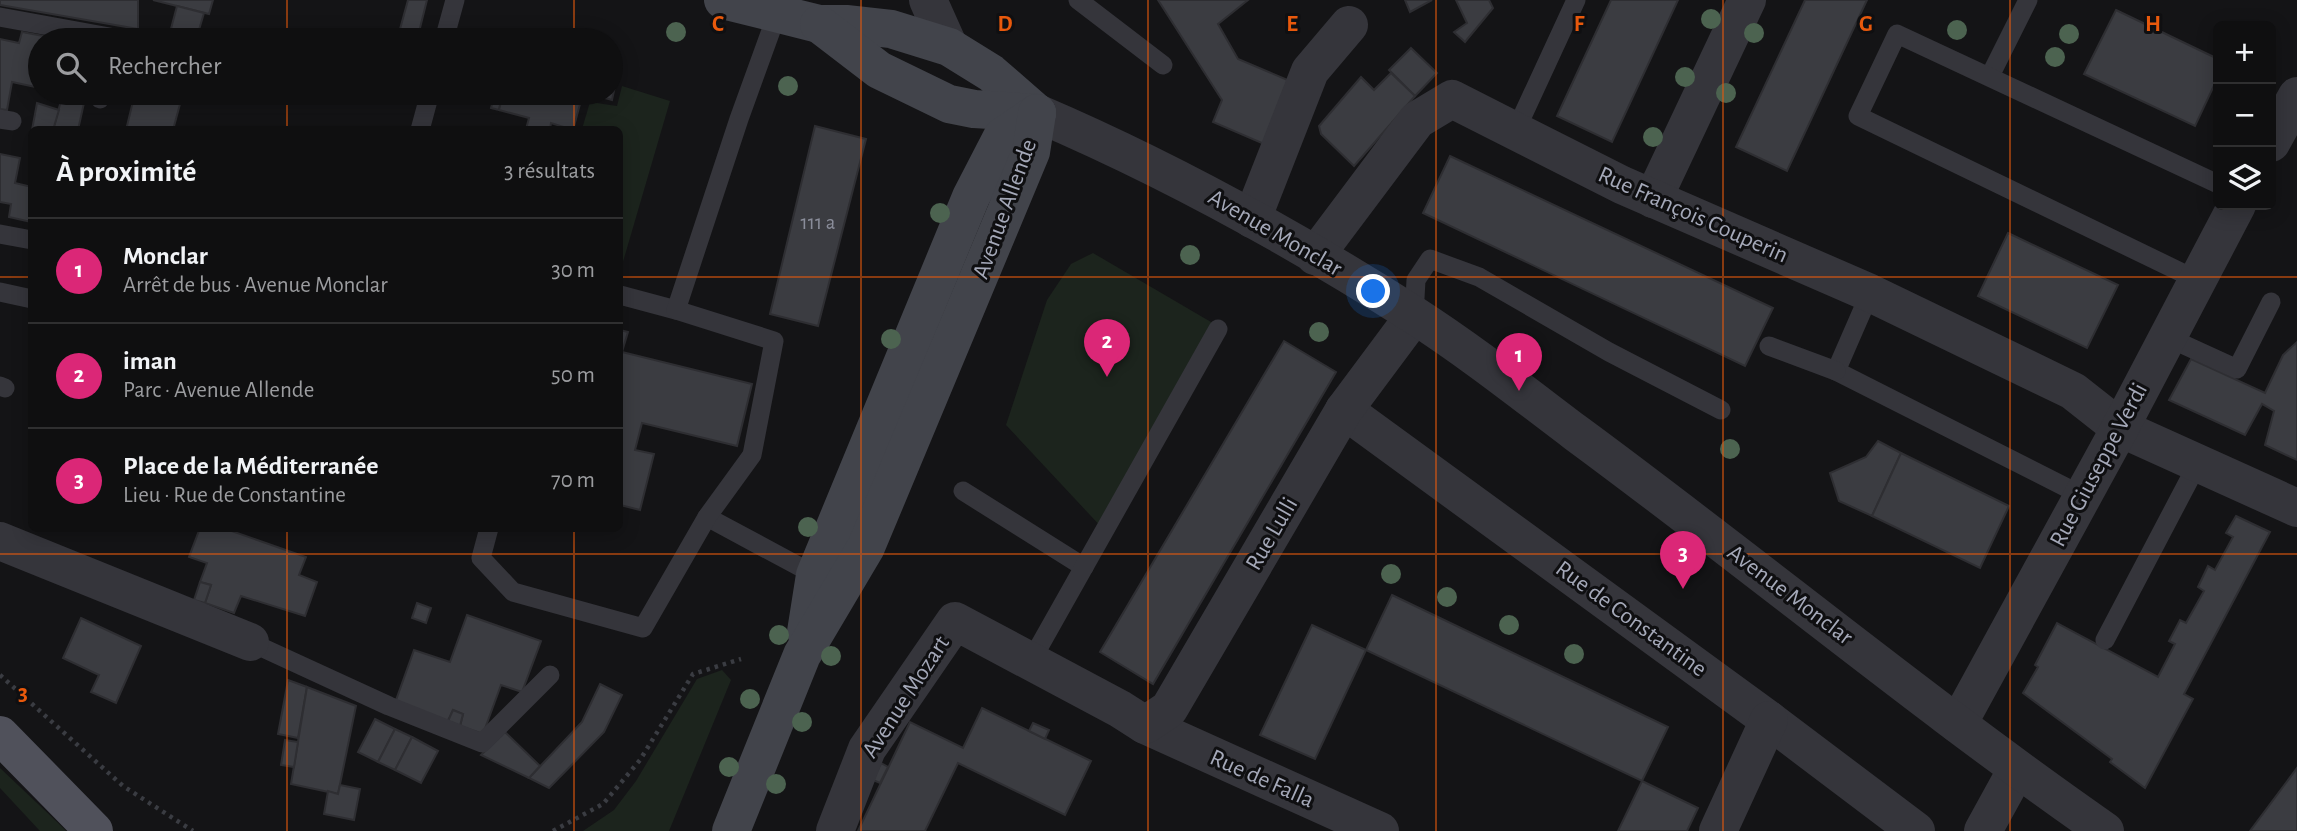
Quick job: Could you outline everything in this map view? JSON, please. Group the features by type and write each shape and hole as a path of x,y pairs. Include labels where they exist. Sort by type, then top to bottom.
{"main road":[{"name":"Avenue Monclar","path":"723,0 777,14 828,12 846,24 891,29 948,47 991,73 1037,113"},
{"name":"Avenue Monclar","path":"828,12 879,70 949,104 974,109 1037,113"},
{"name":"Avenue Allende","path":"802,655 815,575 971,197 1002,137 1037,113"},
{"name":"Avenue Allende","path":"731,831 802,655 866,547 1031,152 1037,113"},
{"path":"0,735 94,831"}],"street":[{"path":"928,0 948,47"},
{"path":"1653,199 1748,0"},
{"path":"1252,219 1310,71 1349,25"},
{"path":"2276,134 2297,96"},
{"name":"Rue François Couperin","path":"1315,256 1417,120 1452,99 1653,199 1870,293 2073,391 2120,428 2297,508"},
{"name":"Avenue Monclar","path":"1037,113 1120,149 1204,192 1315,256 1460,346 1630,472 2017,769 2105,831"},
{"name":"Rue Giuseppe Verdi","path":"1958,724 2120,428 2234,210"},
{"name":"Rue Lulli","path":"1133,717 1169,709 1344,410 1414,316"},
{"name":"Rue de Constantine","path":"1344,410 1769,720 1916,831"},
{"path":"0,541 250,642"},
{"name":"Avenue Mozart","path":"835,831 867,749 955,621 1133,717"},
{"name":"Rue de Falla","path":"1133,717 1380,831"},
{"path":"1718,831 1769,720"},
{"path":"1983,831 2017,769"}],"lane":[{"path":"447,28 455,0"},
{"path":"1078,0 1163,65"},
{"path":"1515,132 1576,0"},
{"path":"1990,76 2028,0"},
{"path":"676,310 777,14"},
{"path":"0,17 60,28"},
{"path":"2197,280 1858,116 1897,34 2213,182"},
{"path":"421,126 427,105"},
{"path":"0,234 28,239"},
{"path":"1414,316 1416,280 1430,259 1479,277 1609,352 1721,410"},
{"path":"0,292 28,298"},
{"path":"1836,370 1870,293"},
{"path":"488,532 481,558 513,592 643,628 707,517 752,455 774,341 623,296"},
{"path":"2167,337 2237,369 2271,302"},
{"path":"1031,661 1218,329"},
{"path":"1769,346 1836,370 2083,496"},
{"path":"2105,640 2198,463"},
{"path":"963,491 1084,568"},
{"path":"707,517 815,575"},
{"path":"250,642 389,706 482,743 550,675"}],"path":[{"path":"553,831 603,804 640,761 693,674 741,659"},
{"path":"0,675 123,786 193,831"}],"shaded area":[{"path":"623,86 670,101 623,262 623,126 583,126 589,105 623,105"},
{"path":"1093,253 1211,322 1218,329 1104,530 1006,425 1047,300 1071,264"},
{"path":"722,670 731,680 669,831 583,831 614,810 636,781 697,679"},
{"path":"0,768 66,831 40,831 0,788"}],"building":[{"path":"0,0 138,0 138,28 132,28 0,5"},
{"path":"153,0 213,0 209,14"},
{"path":"408,0 427,0 420,28 400,28"},
{"path":"1158,0 1248,0 1218,24 1238,59 1290,81 1264,144 1213,122 1222,100"},
{"path":"1405,0 1432,0 1410,12"},
{"path":"1456,0 1489,0 1493,8 1465,42 1454,32 1467,23"},
{"path":"1611,0 1678,0 1612,142 1557,116"},
{"path":"1805,0 1867,0 1787,171 1736,147"},
{"path":"177,6 204,13 200,28 171,28"},
{"path":"2116,10 2213,57 2213,88 2195,126 2084,74"},
{"path":"22,32 28,33 28,85 12,82 7,110 0,109 0,39 19,43"},
{"path":"1411,48 1437,73 1415,96 1389,70"},
{"path":"1391,73 1415,96 1354,166 1321,134 1319,126 1361,77 1374,90"},
{"path":"37,105 59,110 54,126 33,126"},
{"path":"60,105 84,105 79,126 54,126"},
{"path":"132,105 180,105 174,126 127,126"},
{"path":"492,105 500,105 499,110 491,108"},
{"path":"500,105 580,105 574,126 551,123 551,126 527,126 529,118 499,110"},
{"path":"815,126 866,139 818,326 770,314"},
{"path":"0,154 20,158 15,183 28,186 28,221 9,217 11,204 0,202"},
{"path":"1450,156 1773,308 1745,366 1423,213"},
{"path":"2008,233 2118,285 2087,348 1978,296"},
{"path":"623,331 628,332 623,349"},
{"path":"1284,341 1336,372 1153,684 1100,652"},
{"path":"2297,342 2297,460 2265,445 2274,411 2262,404 2245,435 2169,400 2191,359 2265,393 2283,355"},
{"path":"623,352 752,384 737,446 642,423 635,450 654,454 640,510 623,506"},
{"path":"1878,441 1901,453 1872,516 1839,501 1830,473 1866,457"},
{"path":"1901,453 2009,506 1980,568 1872,516"},
{"path":"2236,516 2270,532 2184,694 2193,699 2145,788 2110,762 2112,759 2023,693 2038,667 2035,665 2057,623 2158,677 2175,644 2169,641 2180,620 2186,623 2204,591 2198,587 2208,566 2215,570 2233,537 2226,533"},
{"path":"198,532 234,532 306,557 299,575 317,582 305,616 241,596 234,613 205,603 211,585 200,582 207,563 189,557"},
{"path":"200,582 211,585 205,603 194,600"},
{"path":"1392,595 1668,727 1642,781 1366,650"},
{"path":"417,603 431,608 426,623 412,618"},
{"path":"467,615 541,641 522,692 501,685 483,734 460,726 463,714 453,710 448,721 395,703 414,650 450,662"},
{"path":"81,618 141,646 116,703 91,692 99,675 63,658"},
{"path":"1312,625 1366,650 1315,759 1260,735"},
{"path":"288,680 307,687 298,738 278,734"},
{"path":"600,684 622,695 604,732 549,788 529,778 582,722"},
{"path":"307,687 356,706 338,794 291,784"},
{"path":"982,708 1091,761 1065,815 958,763 925,831 858,831 910,722 963,748"},
{"path":"453,710 463,714 460,726 448,721"},
{"path":"375,719 395,729 378,762 358,752"},
{"path":"1033,723 1049,730 1045,739 1029,731"},
{"path":"395,729 412,737 395,770 378,762"},
{"path":"505,732 540,766 529,778 481,755"},
{"path":"412,737 438,751 421,783 395,770"},
{"path":"285,740 298,742 294,767 281,765"},
{"path":"881,763 888,767 880,783 873,780"},
{"path":"2297,768 2297,831 2250,831"},
{"path":"1642,781 1698,808 1687,831 1618,831"},
{"path":"340,785 360,789 354,820 324,814 328,791 338,794"}],"place":[{"name":"iman","path":"1107,377"},
{"name":"Monclar","path":"1519,391"},
{"name":"Place de la Méditerranée","path":"1683,589"}]}
